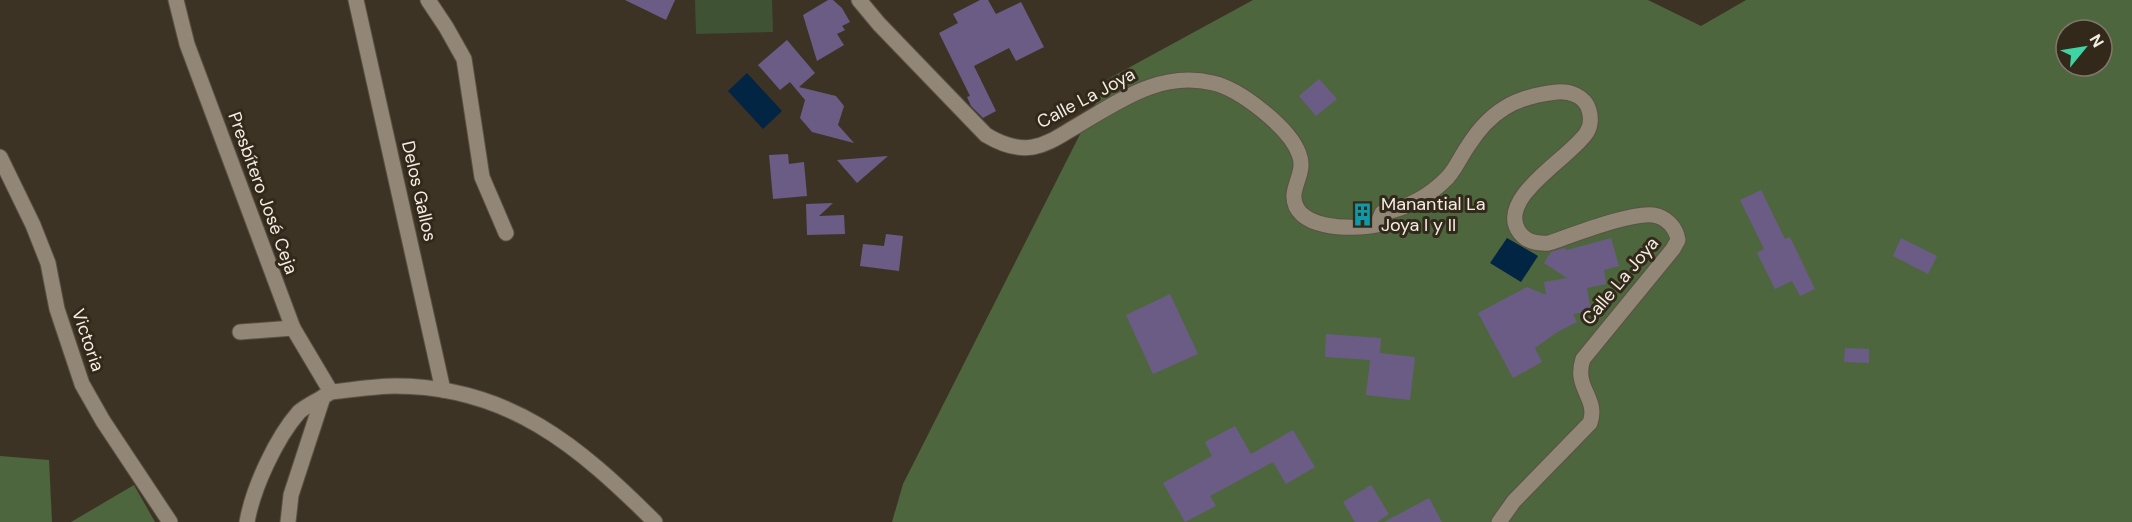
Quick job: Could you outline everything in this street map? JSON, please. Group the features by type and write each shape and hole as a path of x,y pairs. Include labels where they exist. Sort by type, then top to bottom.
{"street":[{"name":"Presbítero José Ceja","path":"176,0 187,44 292,328 327,395"},
{"name":"Delos Gallos","path":"356,0 443,390"},
{"path":"428,0 464,59 482,177 506,233"},
{"name":"Calle La Joya","path":"859,0 879,24 986,135 1009,146 1032,147 1052,141 1129,95 1155,84 1185,79 1200,80 1230,88 1276,123 1296,147 1301,165 1294,192 1297,208 1307,219 1332,226 1377,225 1382,213 1406,207 1429,193 1449,176 1474,136 1504,107 1541,93 1562,92 1577,95 1590,112 1591,119 1587,133 1563,158 1546,171 1522,198 1514,214 1517,228 1529,241 1549,243 1629,217 1655,215 1673,227 1678,240 1583,359 1580,379 1593,410 1590,423 1522,493 1499,522"},
{"name":"Victoria","path":"0,157 33,225 48,263 57,309 82,384 103,421 170,522"},
{"path":"240,332 292,328"},
{"path":"247,522 249,509 261,479 283,434 300,411 327,395 393,386 443,390 488,401 515,412 551,432 594,466 655,522"},
{"path":"288,522 291,495 327,395"}],"green space":[{"path":"695,0 772,0 773,32 696,34"},
{"path":"1253,0 1648,0 1701,26 1746,0 2132,0 2132,522 892,522 903,484 1108,79"},
{"path":"0,456 49,460 52,522 0,522"},
{"path":"134,485 155,522 71,522"}],"water":[{"path":"747,73 782,111 763,129 728,91"},
{"path":"1507,238 1538,256 1521,282 1490,263"}],"building":[{"path":"625,0 675,0 666,20"},
{"path":"828,0 833,0 842,8 850,22 842,26 845,30 837,34 844,45 817,61 803,15"},
{"path":"980,0 988,0 996,14 1021,2 1044,47 1016,61 1009,48 974,66 996,111 983,118 971,106 967,97 970,96 939,33 958,23 953,14"},
{"path":"787,40 815,73 799,87 836,96 844,106 838,125 854,143 812,132 800,118 805,100 790,82 780,90 758,65"},
{"path":"1319,79 1337,99 1316,116 1299,96"},
{"path":"788,154 789,164 804,162 807,196 773,199 769,155"},
{"path":"888,156 857,183 837,160"},
{"path":"1761,190 1785,239 1790,237 1815,289 1800,296 1792,281 1775,289 1757,253 1764,249 1740,200"},
{"path":"833,203 819,216 844,215 845,234 807,235 806,204"},
{"path":"886,234 903,236 899,271 860,266 863,244 884,246"},
{"path":"1611,238 1619,266 1604,270 1606,284 1587,288 1591,311 1573,314 1577,322 1559,331 1535,348 1542,362 1513,378 1478,313 1527,287 1546,295 1544,282 1567,278 1544,263 1551,252"},
{"path":"1901,238 1937,256 1928,274 1893,256"},
{"path":"1170,294 1198,354 1153,374 1126,315"},
{"path":"1326,334 1381,338 1380,353 1415,357 1410,400 1366,395 1370,360 1325,357"},
{"path":"1845,348 1869,349 1869,363 1844,362"},
{"path":"1235,426 1251,454 1293,430 1315,467 1286,484 1273,462 1210,496 1216,506 1185,522 1163,483 1212,456 1205,442"},
{"path":"1371,485 1389,514 1377,522 1355,522 1343,502"},
{"path":"1429,498 1442,522 1384,522"}],"place":[{"name":"Manantial La Joya I y II","path":"1363,214"}]}
